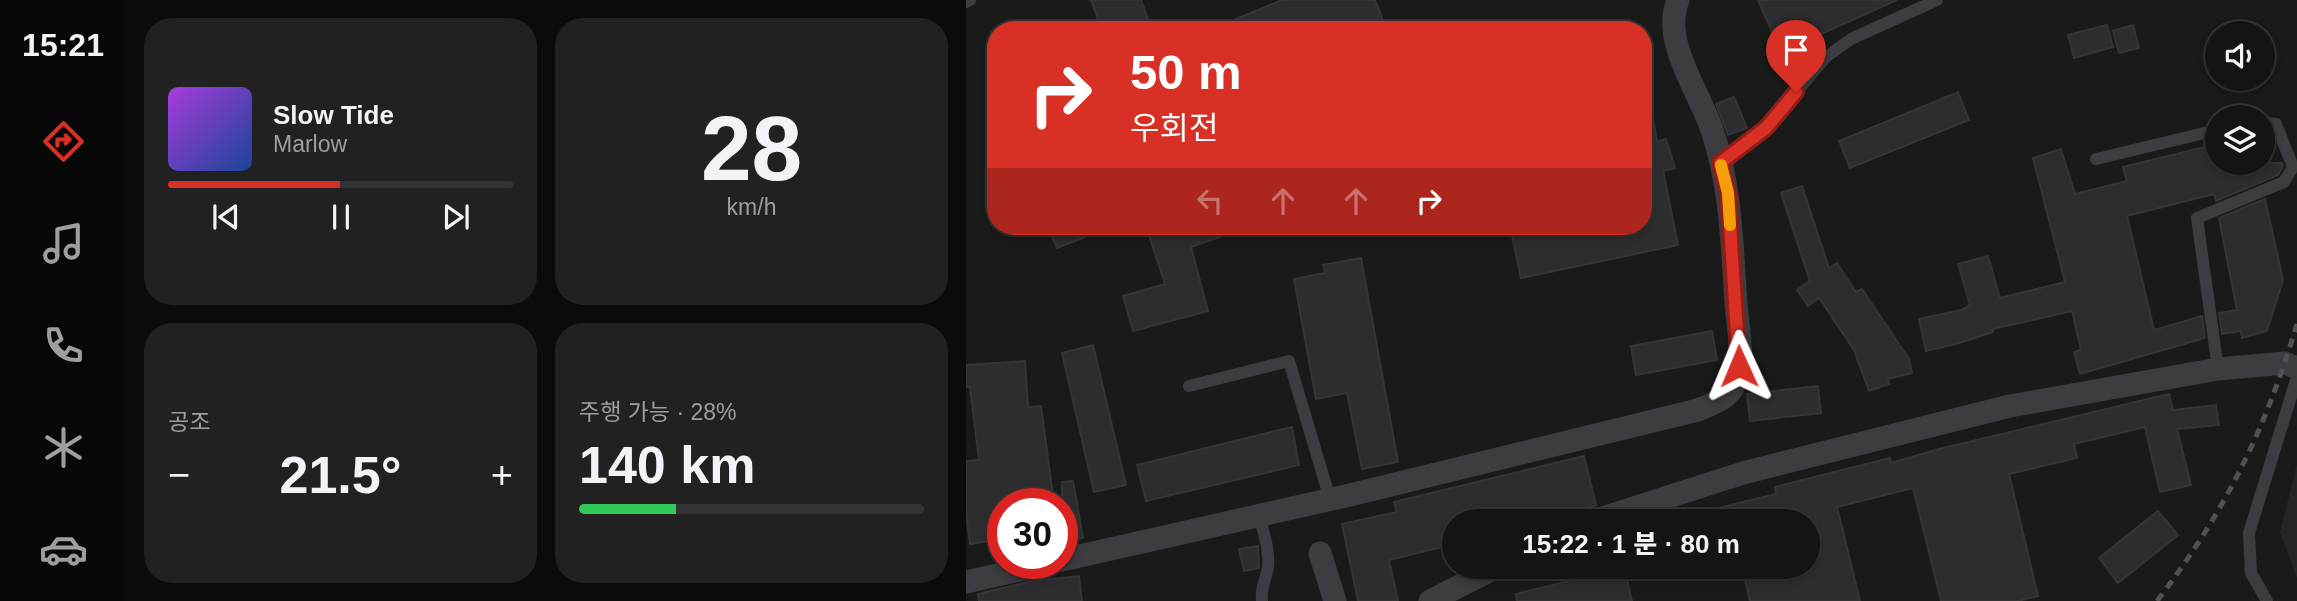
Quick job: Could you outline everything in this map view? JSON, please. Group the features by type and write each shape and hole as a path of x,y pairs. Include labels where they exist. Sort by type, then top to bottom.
{"street":[{"path":"1078,556 1698,410 1723,399 1735,384 1740,348 1728,193 1712,130 1675,38 1671,17 1678,0"},
{"path":"1631,509 1743,473 2010,406 2218,369 2285,363 2297,368"},
{"path":"1320,553 1335,601"},
{"path":"966,582 987,577"},
{"path":"1430,601 1473,579"}],"lane":[{"path":"1720,163 1766,128 1826,57 1851,39 1937,0"},
{"path":"2218,369 2197,218 2284,183 2293,167 2275,124"},
{"path":"2096,159 2205,133"},
{"path":"1189,386 1289,361 1330,499"},
{"path":"2267,601 2251,573 2249,533 2297,377"},
{"path":"1259,515 1268,556 1268,571 1260,588 1262,601"}],"shaded area":[{"path":"2297,464 2297,578 2280,532"}],"building":[{"path":"1091,0 1141,0 1149,21 1099,21"},
{"path":"1282,0 1375,0 1383,21 1232,21"},
{"path":"1758,0 1897,0 1781,52"},
{"path":"2107,25 2113,47 2074,58 2068,35"},
{"path":"2133,25 2139,48 2119,53 2113,31"},
{"path":"1958,92 1969,120 1850,168 1839,141"},
{"path":"1734,97 1747,128 1728,135 1716,104"},
{"path":"1652,118 1657,142 1666,139 1675,168 1663,171 1678,245 1521,278 1512,235 1652,235"},
{"path":"2205,147 2205,175 2275,175 2275,163 2282,163 2278,175 2216,201 2214,194 2127,216 2154,330 2202,316 2205,338 2080,374 2074,352 2081,350 2072,311 1993,329 1993,332 1926,351 1919,319 1961,310 1970,305 1958,264 1988,256 2000,298 2065,282 2033,158 2061,149 2075,194 2127,181 2123,167"},
{"path":"1802,186 1829,268 1837,263 1856,292 1862,289 1909,359 1912,373 1888,379 1889,384 1869,391 1854,350 1819,298 1808,306 1797,290 1810,281 1781,193"},
{"path":"2265,199 2283,280 2267,331 2242,338 2241,331 2222,334 2219,313 2237,310 2219,218"},
{"path":"1051,235 1090,235 1057,248"},
{"path":"1149,235 1226,235 1191,247 1208,311 1133,331 1123,296 1165,284"},
{"path":"1361,258 1398,462 1362,469 1347,393 1316,399 1294,279 1325,273 1323,265"},
{"path":"1712,331 1717,360 1636,375 1631,346"},
{"path":"1093,345 1126,485 1094,492 1062,353"},
{"path":"1025,361 1028,407 1041,406 1052,488 987,488 987,541 970,544 966,513 966,461 979,460 970,387 966,387 966,365"},
{"path":"1818,386 1821,413 1750,421 1747,394"},
{"path":"2169,394 2173,410 2216,405 2219,425 2177,429 2191,485 2160,492 2145,427 2074,444 2077,458 2009,474 2038,596 2018,601 1941,601 1913,488 1837,507 1860,601 1750,601 1745,579 1820,579 1820,509 1714,509 1776,494 1775,487 1890,458 1891,463"},
{"path":"1292,427 1299,465 1146,501 1137,465"},
{"path":"1584,456 1596,505 1584,509 1442,509 1442,547 1389,560 1398,601 1358,601 1342,524 1397,512 1394,502"},
{"path":"1073,481 1074,488 1062,488 1062,482"},
{"path":"1078,510 1083,538 1078,539"},
{"path":"2158,511 2178,535 2118,583 2099,558"},
{"path":"1258,546 1259,568 1244,571 1239,549"},
{"path":"1078,576 1082,601 979,601 978,594 1032,581 1078,579"},
{"path":"1627,579 1632,601 1517,601 1516,594 1569,581"}],"railway":[{"path":"2157,601 2203,535 2240,469 2271,400 2297,324"}],"slow traffic":[{"path":"1721,165 1728,193 1730,225"}],"route":[{"path":"1739,366 1740,348 1728,193 1720,163 1734,155 1766,128 1796,92"}]}
